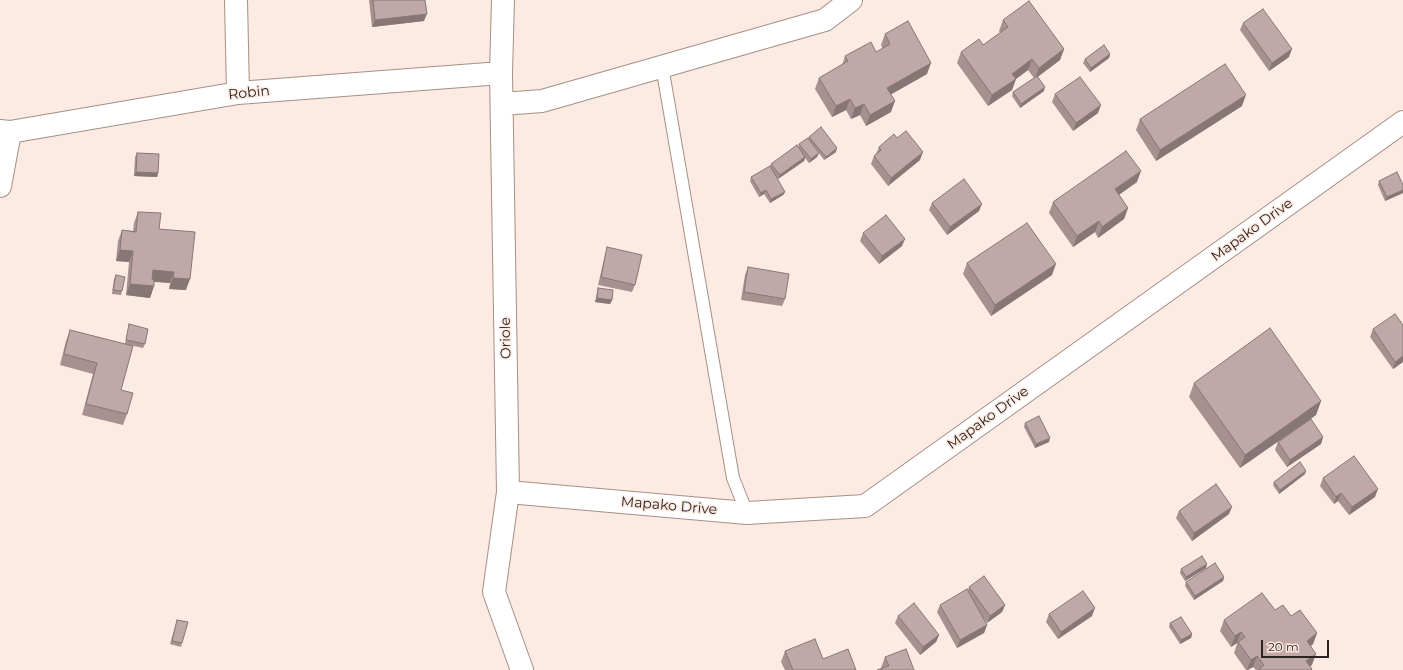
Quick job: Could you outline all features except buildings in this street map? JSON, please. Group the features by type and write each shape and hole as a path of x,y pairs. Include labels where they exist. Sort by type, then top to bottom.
{"street":[{"path":"236,0 238,93"},
{"name":"Oriole","path":"503,0 501,73 508,492 494,592 522,670"},
{"path":"502,104 542,101 825,20 851,0"},
{"name":"Robin","path":"5,132 238,93 501,73"},
{"name":"Mapako Drive","path":"508,492 747,513 865,506 1403,122"},
{"path":"0,186 5,132"}],"lane":[{"path":"662,66 734,478 747,513"}]}
